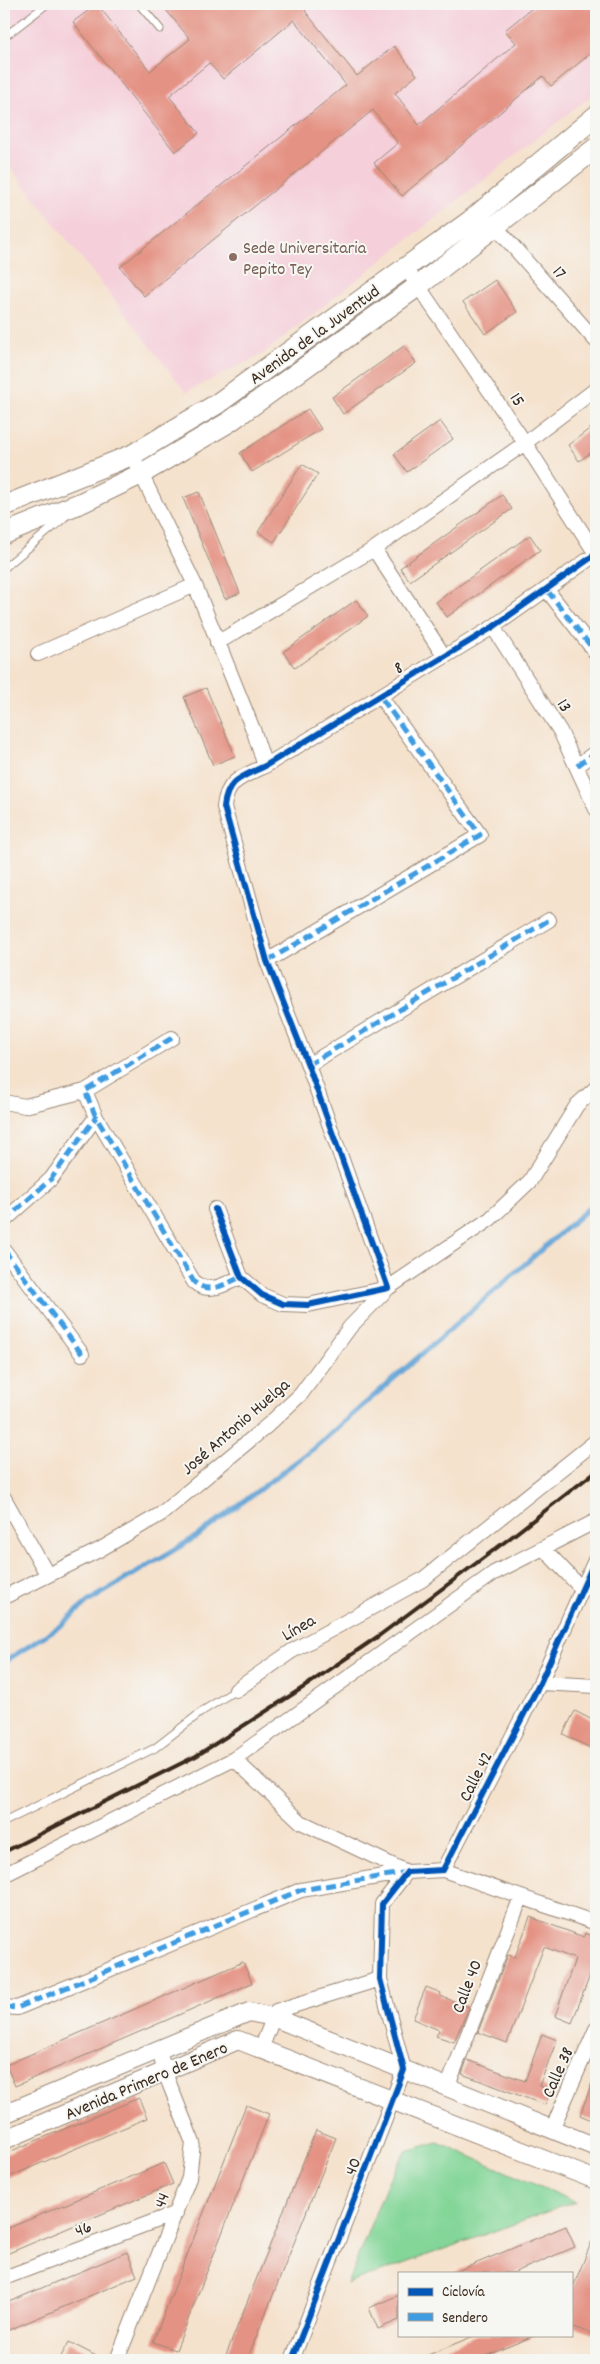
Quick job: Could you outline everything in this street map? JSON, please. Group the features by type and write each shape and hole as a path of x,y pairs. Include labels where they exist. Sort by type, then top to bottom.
{"main road":[{"name":"Avenida de la Juventud","path":"4,506 132,455 217,404 470,221 596,116"},
{"name":"Avenida de la Juventud","path":"4,534 83,502 141,474 229,422 418,286 596,148"},
{"path":"217,404 229,422"}],"street":[{"name":"17","path":"496,227 596,341"},
{"name":"15","path":"406,268 525,443 596,554"},
{"path":"217,643 374,549 525,443 596,389"},
{"path":"132,455 195,584 254,732 265,766"},
{"path":"374,549 444,656"},
{"name":"8","path":"268,961 224,807 226,792 236,780 265,766 493,627 596,554"},
{"path":"38,654 195,584"},
{"path":"547,590 596,653"},
{"name":"13","path":"493,627 560,731 596,808"},
{"path":"215,1209 241,1278 262,1295 283,1304 308,1305 388,1288 308,1065 268,961 480,835 380,696"},
{"path":"577,766 596,752"},
{"path":"308,1065 549,920"},
{"path":"4,1102 25,1106 86,1091 172,1038"},
{"name":"José Antonio Huelga","path":"4,1597 47,1574 99,1550 161,1514 268,1426 302,1394 350,1326 388,1288 490,1219 530,1181 577,1105 596,1088"},
{"path":"86,1091 96,1118 194,1282 200,1288 209,1290 241,1278"},
{"path":"4,1221 51,1179 96,1118"},
{"path":"4,1250 82,1354"},
{"name":"Línea","path":"236,1690 292,1651 422,1580 596,1441"},
{"path":"4,1498 47,1574"},
{"path":"4,1875 234,1759 494,1573 596,1522"},
{"path":"544,1548 582,1589"},
{"name":"Calle 42","path":"443,1870 540,1683 596,1558"},
{"path":"540,1683 596,1686"},
{"path":"234,1759 300,1822 407,1872"},
{"path":"4,2007 17,2008 301,1890 407,1872 443,1870 596,1923"},
{"path":"404,2070 380,1979 382,1904 407,1872"},
{"name":"Calle 40","path":"447,2088 521,1897"},
{"path":"261,2049 276,2011 380,1979"},
{"name":"Avenida Primero de Enero","path":"4,2114 249,2012 273,2017 596,2147"},
{"name":"Calle 38","path":"552,2129 596,2029"},
{"name":"Avenida Primero de Enero","path":"4,2140 165,2073 238,2040 596,2180"},
{"name":"44","path":"117,2360 189,2178 194,2143 165,2073 159,2050"},
{"name":"40","path":"292,2360 404,2070"},
{"name":"46","path":"4,2278 176,2213"}],"lane":[{"path":"4,37 47,4"},
{"path":"139,4 160,29"},
{"path":"4,568 83,502"},
{"name":"Línea","path":"4,1822 154,1748 204,1710 236,1690"}],"shaded area":[{"name":"Sede Universitaria Pepito Tey","path":"4,4 596,4 596,92 261,355 186,392 4,159"}],"green space":[{"path":"438,2142 575,2202 347,2284 388,2181 406,2151"}],"building":[{"path":"97,4 150,71 190,39 161,4 312,4 305,11 357,76 394,46 417,75 395,93 419,125 516,43 505,30 537,4 596,4 596,49 551,86 543,76 402,196 374,163 398,143 373,110 144,296 120,267 346,85 294,20 223,79 209,63 169,96 199,133 175,152 73,22"},
{"path":"495,280 517,312 485,334 463,302"},
{"path":"404,346 416,363 343,414 332,397"},
{"path":"308,409 321,429 252,472 240,453"},
{"path":"440,421 453,439 407,472 394,454"},
{"path":"596,424 596,449 579,461 568,445"},
{"path":"302,464 318,474 274,542 258,532"},
{"path":"199,492 240,593 225,599 183,498"},
{"path":"502,495 512,509 410,581 400,568"},
{"path":"530,535 540,550 447,617 436,602"},
{"path":"356,600 368,616 295,668 283,652"},
{"path":"206,688 235,756 213,765 184,697"},
{"path":"575,1711 596,1722 596,1751 563,1734"},
{"path":"530,1917 584,1937 585,1933 596,1937 596,1978 590,1975 572,2023 555,2016 575,1959 544,1947 507,2043 478,2032 508,1955 515,1957"},
{"path":"243,1962 252,1983 15,2086 6,2065"},
{"path":"426,1987 441,1993 440,1996 469,2007 454,2042 436,2036 439,2030 413,2019"},
{"path":"542,2034 557,2040 539,2086 551,2090 545,2105 462,2074 467,2060 525,2081"},
{"path":"596,2075 596,2122 580,2115"},
{"path":"139,2098 147,2118 4,2179 4,2154"},
{"path":"246,2105 269,2114 176,2350 153,2342"},
{"path":"316,2130 336,2138 247,2360 224,2360"},
{"path":"164,2163 173,2184 4,2255 4,2230"},
{"path":"566,2226 575,2247 515,2272 455,2272"},
{"path":"596,2231 596,2335 572,2326 572,2290"},
{"path":"127,2252 137,2276 4,2332 4,2304"},
{"path":"398,2295 398,2320 378,2329 369,2308"},
{"path":"474,2336 534,2336 476,2360 416,2360"},
{"path":"69,2342 104,2360 59,2360"}],"waterway":[{"path":"4,1662 60,1626 89,1601 199,1535 313,1449 596,1202"}],"railway":[{"path":"4,1852 196,1756 304,1687 380,1635 596,1471"}],"marked path":[{"path":"547,590 596,653"},
{"path":"267,961 480,835 380,696"},
{"path":"577,766 596,752"},
{"path":"308,1065 549,920"},
{"path":"172,1038 85,1091 96,1117 194,1282 205,1288 211,1288 241,1277"},
{"path":"4,1221 51,1179 96,1117"},
{"path":"4,1250 82,1354"},
{"path":"4,2007 17,2008 301,1890 407,1872"}],"cycle path":[{"path":"215,1209 241,1277 262,1295 283,1304 308,1305 388,1288 308,1065 267,961 224,807 229,790 243,776 265,766 493,627 596,554"},
{"path":"292,2360 404,2070 380,1979 382,1904 407,1872 443,1870 540,1683 596,1558"}],"place":[{"name":"Sede Universitaria Pepito Tey","path":"233,257"}]}
